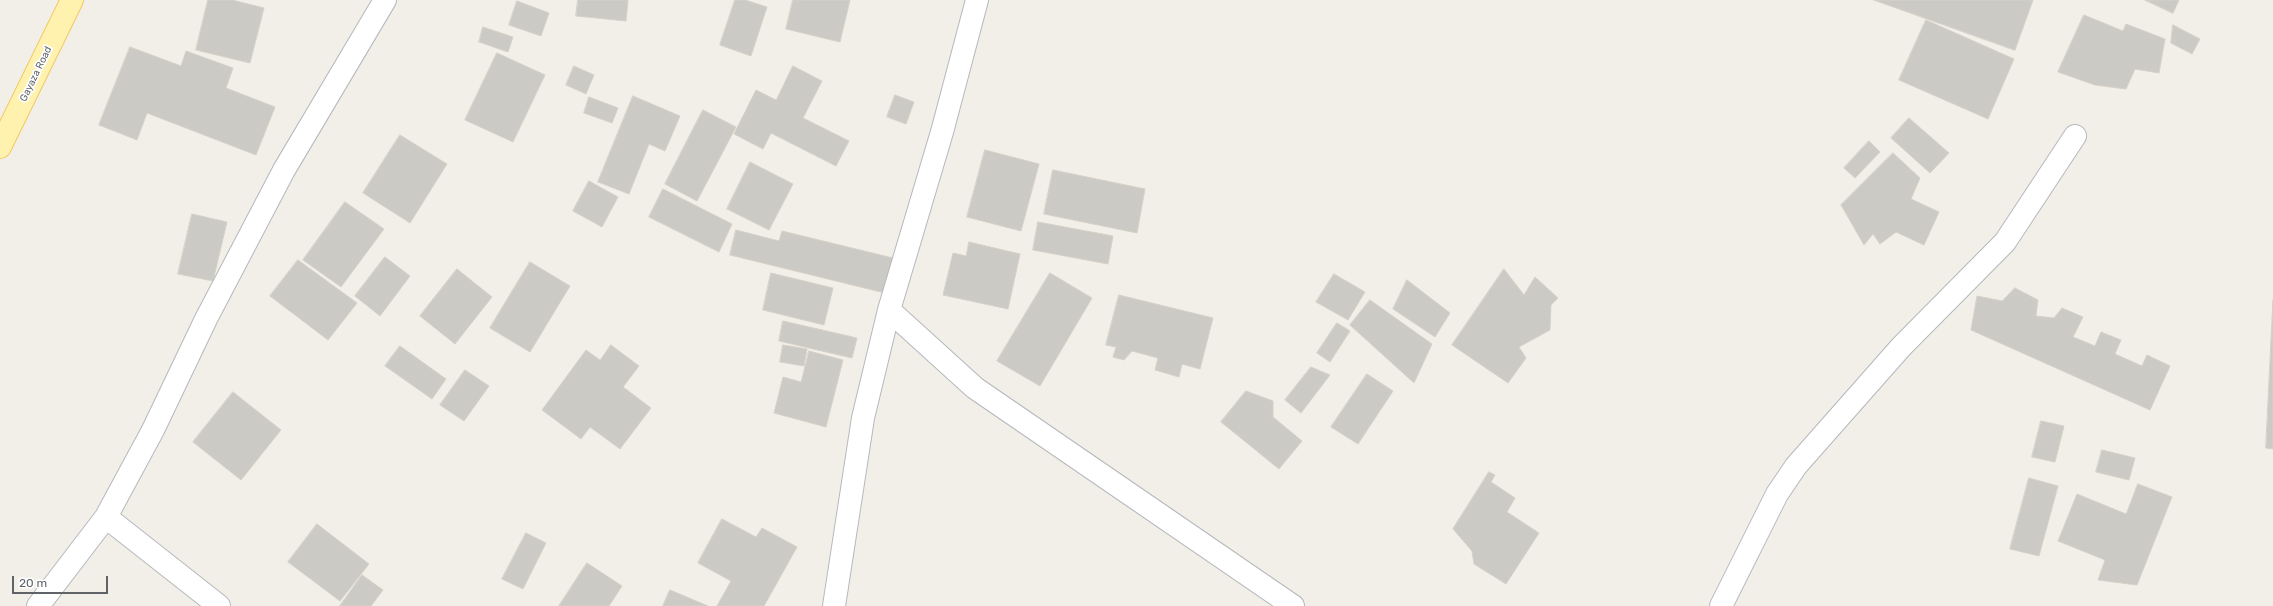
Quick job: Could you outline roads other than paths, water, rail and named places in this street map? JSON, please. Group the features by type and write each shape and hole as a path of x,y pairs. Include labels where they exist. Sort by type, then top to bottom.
{"main road":[{"name":"Gayaza Road","path":"0,147 72,0"}],"street":[{"path":"38,606 106,517 153,430 206,320 284,170 385,0"},
{"path":"834,606 863,418 889,310 942,132 977,0"},
{"path":"1721,606 1778,494 1796,466 1901,347 2004,242 2074,136"},
{"path":"889,310 975,388 1293,606"},
{"path":"106,517 219,606"}]}
